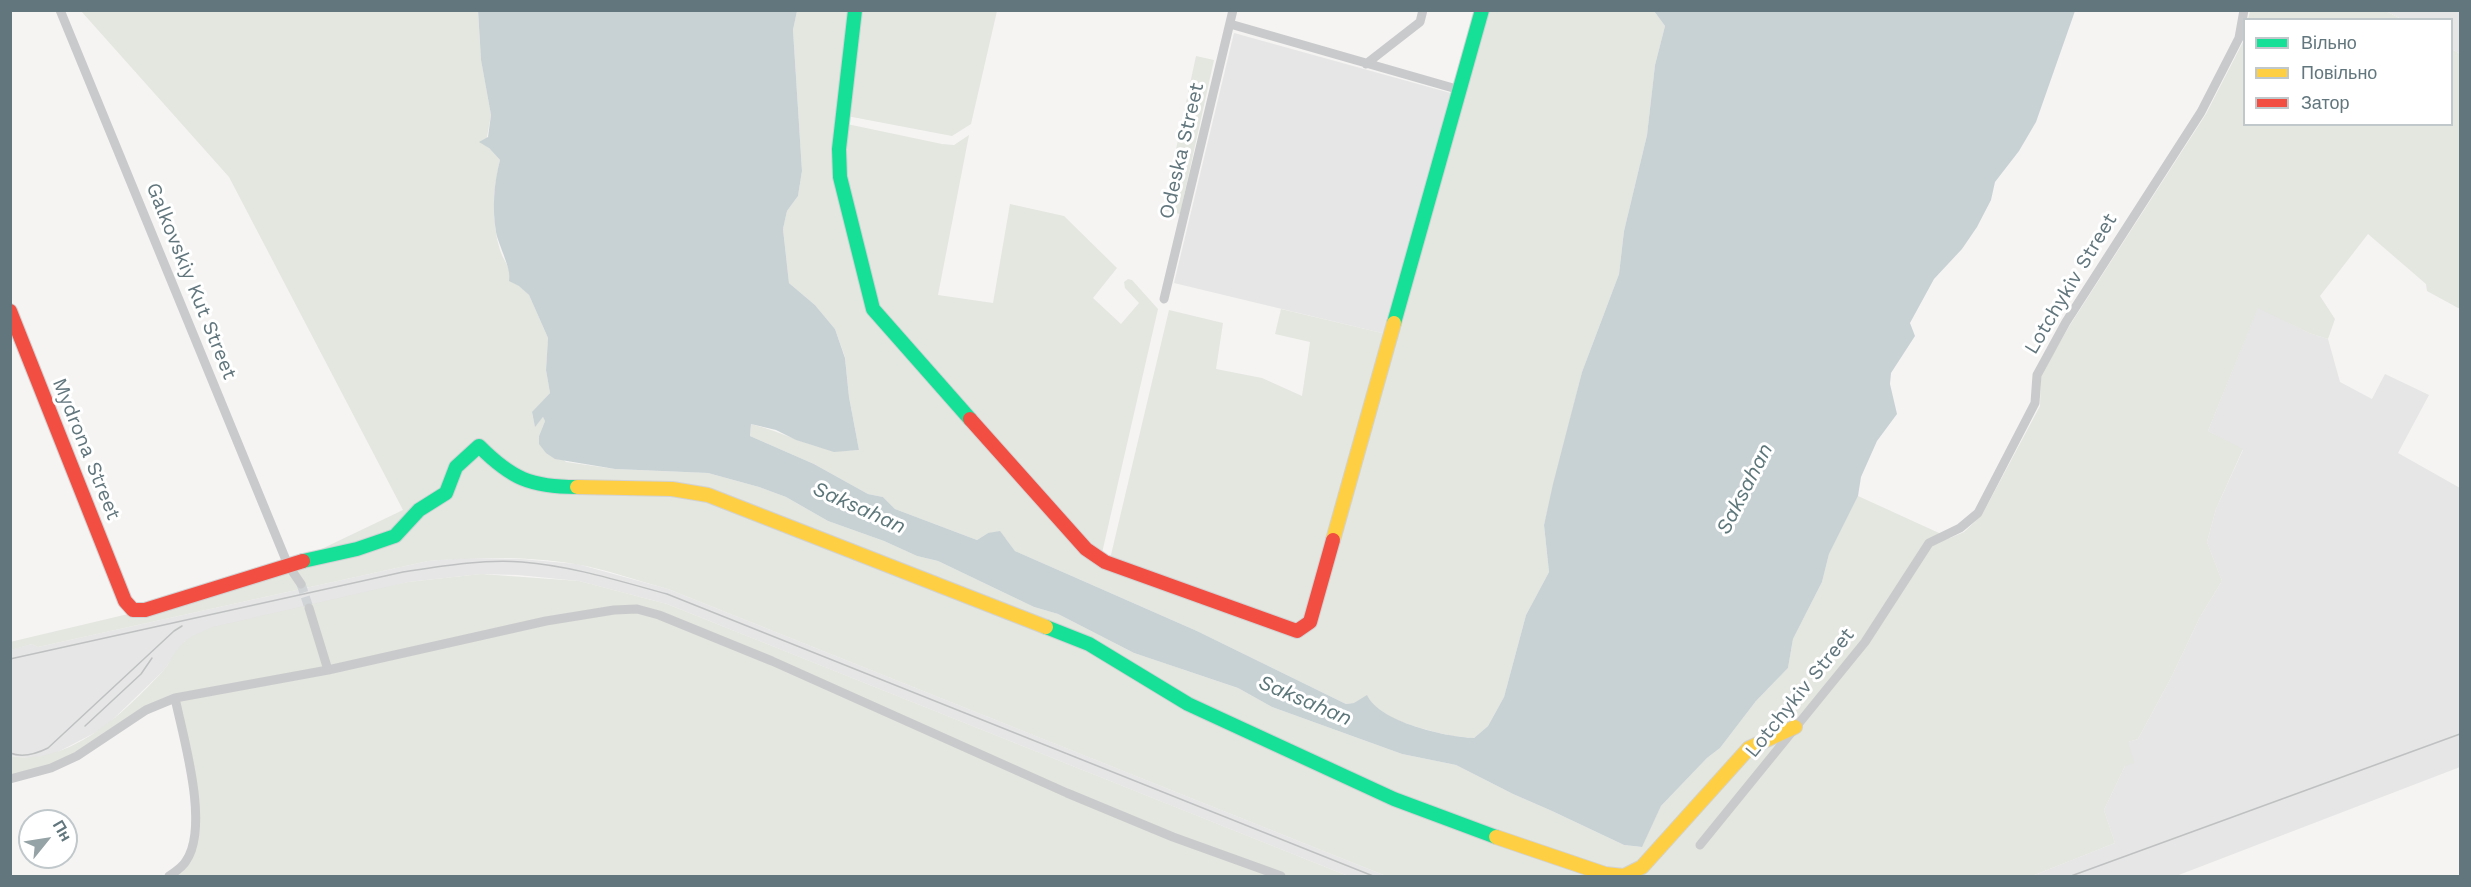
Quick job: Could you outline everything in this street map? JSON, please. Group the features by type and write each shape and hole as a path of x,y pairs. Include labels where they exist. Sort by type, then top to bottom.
{"street":[{"name":"Galkovskiy Kut Street","path":"60,10 288,565 301,584"},
{"path":"855,10 839,149 840,177 873,309 1086,549 1105,562 1297,631 1310,622 1482,10"},
{"name":"Odeska Street","path":"1164,299 1233,10"},
{"path":"1366,64 1420,22 1423,10"},
{"name":"Lotchykiv Street","path":"1700,845 1865,642 1929,543 1960,528 1978,513 2035,403 2037,375 2066,322 2201,112 2239,38 2244,10"},
{"path":"1230,24 1460,90"},
{"name":"Mydrona Street","path":"10,311 125,601 133,610 145,610 288,565"},
{"path":"288,565 357,549 395,536 419,510 446,493 456,467 479,446 512,476 535,485 672,489 708,495 1089,644 1188,704 1394,799 1540,854 1605,874 1624,876 1642,867 1749,748 1795,727"},
{"path":"309,608 328,670"},
{"path":"10,779 51,768 77,756 146,710 175,698 328,670 546,621 614,610 637,609 659,615 772,661 1173,837 1281,876"},
{"path":"170,876 186,861 193,846 196,821 191,776 175,698"}],"shaded area":[{"path":"81,11 478,11 481,60 491,115 487,137 489,148 500,160 494,205 497,239 510,276 529,295 548,338 546,370 550,393 532,413 535,426 543,417 545,421 539,436 566,462 615,469 708,473 759,487 786,497 828,521 884,541 917,556 938,561 1034,607 1058,614 1134,653 1238,688 1272,707 1402,754 1456,765 1624,845 1641,847 1661,806 1707,758 1720,748 1756,701 1788,668 1793,639 1822,582 1829,554 1858,496 1950,538 1964,532 1982,515 2040,406 2041,375 2070,325 2206,114 2243,42 2243,126 2453,126 2453,50 2460,54 2460,309 2427,291 2426,284 2368,234 2320,296 2335,319 2328,339 2309,333 2258,308 2208,431 2243,449 2216,509 2207,542 2222,581 2200,617 2138,739 2128,742 2134,763 2125,766 2104,810 2115,843 2032,876 1386,876 668,589 575,564 502,558 428,561 38,647 32,644 11,650 10,642 145,610 288,565 403,510 229,177"},
{"path":"797,11 851,11 836,149 869,311 1083,551 1306,632 1487,11 1654,11 1665,26 1655,65 1647,135 1624,231 1619,274 1582,372 1544,525 1549,572 1526,615 1504,697 1488,726 1474,738 1454,736 1393,719 1368,705 1346,704 1197,631 1015,551 1006,539 988,533 977,540 895,509 883,497 868,494 814,464 750,436 751,424 817,446 845,451 859,450 849,397 845,357 835,329 815,305 789,283 783,229 787,211 798,196 802,171 793,30"},
{"path":"859,11 997,11 971,124 952,136 847,116"},
{"path":"2250,11 2386,11 2399,18 2248,18"},
{"path":"2386,11 2460,11 2460,54 2453,50 2453,18 2399,18"},
{"path":"1234,33 1454,94 1386,334 1174,283"},
{"path":"1196,56 1214,60 1180,214 1163,210"},
{"path":"847,124 942,144 954,145 969,135 938,295 993,303 1010,204 1064,216 1117,268 1093,298 1121,324 1139,303 1125,288 1124,282 1128,279 1132,280 1158,309 1102,553 1092,547 877,308 844,176"},
{"path":"2258,307 2309,333 2328,339 2340,382 2372,399 2385,374 2429,395 2398,453 2460,488 2460,767 2176,876 2032,876 2115,843 2104,810 2125,766 2128,742 2138,739 2200,617 2222,581 2207,542 2216,509 2243,450 2208,431"},
{"path":"1281,309 1386,334 1307,620 1296,627 1110,559 1169,310 1223,323 1216,369 1262,378 1302,396 1310,342 1275,334"},
{"path":"464,558 521,559 577,564 668,589 1386,876 1348,876 667,604 579,581 518,575 481,574 408,582 185,641 163,671 104,728 52,755 29,758 11,756 10,650 32,644 38,647 428,561"},
{"path":"481,574 579,581 667,604 1348,876 169,876 186,861 197,821 175,698 77,756 11,779 10,756 32,757 54,753 75,745 95,733 114,719 148,687 184,642 213,627 408,582"}],"water":[{"name":"Saksahan","path":"478,10 797,11 793,30 802,171 798,196 787,211 783,229 789,283 815,305 835,329 845,358 849,397 859,450 834,452 796,440 776,430 751,424 750,436 814,464 868,494 883,497 895,509 977,540 988,533 1000,531 1015,551 1197,631 1346,704 1354,703 1367,695 1374,705 1399,720 1447,735 1474,738 1488,726 1504,697 1526,615 1549,572 1544,525 1553,484 1582,372 1619,274 1624,231 1647,135 1655,65 1665,26 1654,11 2075,11 2036,122 2019,151 1995,182 1991,200 1977,227 1962,249 1934,279 1910,323 1915,336 1891,373 1890,384 1897,414 1877,441 1861,477 1858,496 1829,554 1822,582 1793,639 1788,668 1756,701 1720,748 1707,758 1661,806 1642,847 1624,845 1456,765 1402,754 1272,707 1238,688 1134,653 1058,614 1034,607 938,561 917,556 884,541 828,521 786,497 759,487 708,473 615,469 555,459 546,453 539,444 539,436 545,421 543,417 535,427 532,412 550,393 546,370 548,338 529,295 509,281 509,270 496,232 494,196 500,160 489,148 479,142 488,137 491,115 481,60"}],"tunnel":[{"path":"301,584 309,608"}],"tram line":[{"path":"10,659 403,572 492,561 541,564 595,575 667,594 1373,876"},
{"path":"10,753 29,755 48,748 182,626"},
{"path":"85,726 141,674 152,658"},
{"path":"2071,876 2460,734"}],"traffic: fast":[{"path":"855,10 839,149 840,177 873,309 970,419"},
{"path":"1394,323 1482,10"},
{"path":"303,561 357,549 395,536 419,510 446,493 456,467 479,446 502,466 523,479 547,485 577,487"},
{"path":"1046,627 1089,644 1188,704 1394,799 1496,837"}],"traffic: slow":[{"path":"1333,540 1394,323"},
{"path":"577,487 672,489 708,495 1046,627"},
{"path":"1496,837 1605,874 1624,876 1642,867 1749,748 1795,727"}],"traffic: jam":[{"path":"10,311 125,601 133,610 145,610 303,561"},
{"path":"970,419 1086,549 1105,562 1297,631 1310,622 1333,540"}]}
